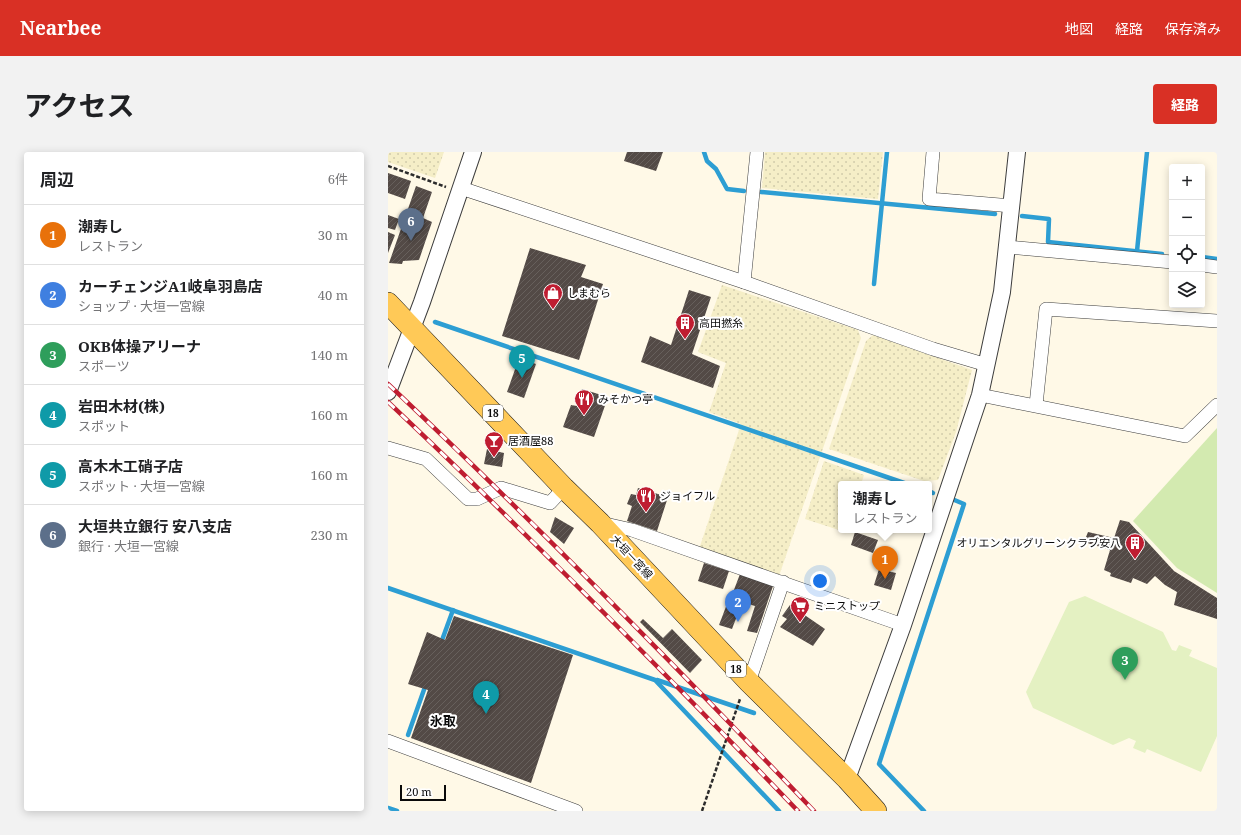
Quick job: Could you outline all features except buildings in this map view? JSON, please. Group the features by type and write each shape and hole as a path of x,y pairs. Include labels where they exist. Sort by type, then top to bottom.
{"main road":[{"name":"大垣一宮線","path":"388,303 564,488 600,523 749,682 847,779 876,811"}],"street":[{"path":"388,392 412,328 473,152"},
{"path":"744,282 757,152"},
{"path":"933,152 929,199 1012,206"},
{"path":"847,779 903,625 980,395 1002,292 1012,206 1016,152"},
{"path":"460,190 744,282 933,349 987,365"},
{"path":"1007,247 1169,262"},
{"path":"1205,265 1217,267"},
{"path":"1036,405 1046,309 1217,321"},
{"path":"980,395 1185,436 1217,405"},
{"path":"388,448 426,459 468,498 477,499 501,488 550,503 564,488"},
{"path":"600,523 632,530 903,625"},
{"path":"749,682 783,582"},
{"path":"388,741 576,811"}],"path":[{"path":"388,166 460,190"},
{"path":"702,811 740,697 749,682"}],"shaded area":[{"path":"388,152 444,152 435,178 388,162"},
{"path":"765,152 883,152 878,199 762,188"},
{"path":"722,285 858,330 861,338 779,576 699,549 741,424 709,412 726,363 698,352"},
{"path":"873,335 972,370 956,432 938,480 924,481 829,449 866,341"},
{"path":"824,461 864,475 862,481 838,481 838,530 805,519"}],"green space":[{"name":"オリエンタルグリーンクラブ安八","path":"1217,428 1217,593 1177,568 1133,521"},
{"path":"1085,596 1163,632 1172,650 1176,651 1179,645 1192,650 1189,656 1217,668 1217,736 1201,772 1147,749 1145,753 1133,748 1136,741 1129,738 1113,745 1033,708 1026,692 1069,602"}],"waterway":[{"path":"704,152 707,161 716,169 727,189 744,191"},
{"path":"874,284 887,152"},
{"path":"1137,251 1147,152"},
{"path":"761,192 995,214"},
{"path":"1022,216 1049,219 1048,242 1162,254"},
{"path":"1205,257 1217,259"},
{"path":"435,322 898,481"},
{"path":"924,811 879,764 964,504 952,499"},
{"path":"388,588 655,680 779,811"},
{"path":"441,643 453,610"},
{"path":"657,680 754,713"},
{"path":"408,735 426,684"},
{"path":"388,808 397,811"}],"railway":[{"path":"388,384 497,488 604,594 814,811"},
{"path":"388,402 595,604 798,811"}],"place":[{"name":"大垣共立銀行 安八支店","path":"411,241"},
{"name":"しまむら","path":"553,310"},
{"name":"高田撚糸","path":"685,340"},
{"name":"高木木工硝子店","path":"522,378"},
{"name":"みそかつ亭","path":"584,416"},
{"name":"居酒屋88","path":"494,458"},
{"name":"ジョイフル","path":"646,513"},
{"name":"オリエンタルグリーンクラブ安八","path":"1135,560"},
{"name":"潮寿し","path":"885,579"},
{"name":"カーチェンジA1岐阜羽島店","path":"738,622"},
{"name":"ミニストップ","path":"800,623"},
{"name":"OKB体操アリーナ","path":"1125,680"},
{"name":"岩田木材(株)","path":"486,714"}],"district":[{"name":"氷取","path":"443,721"}]}
